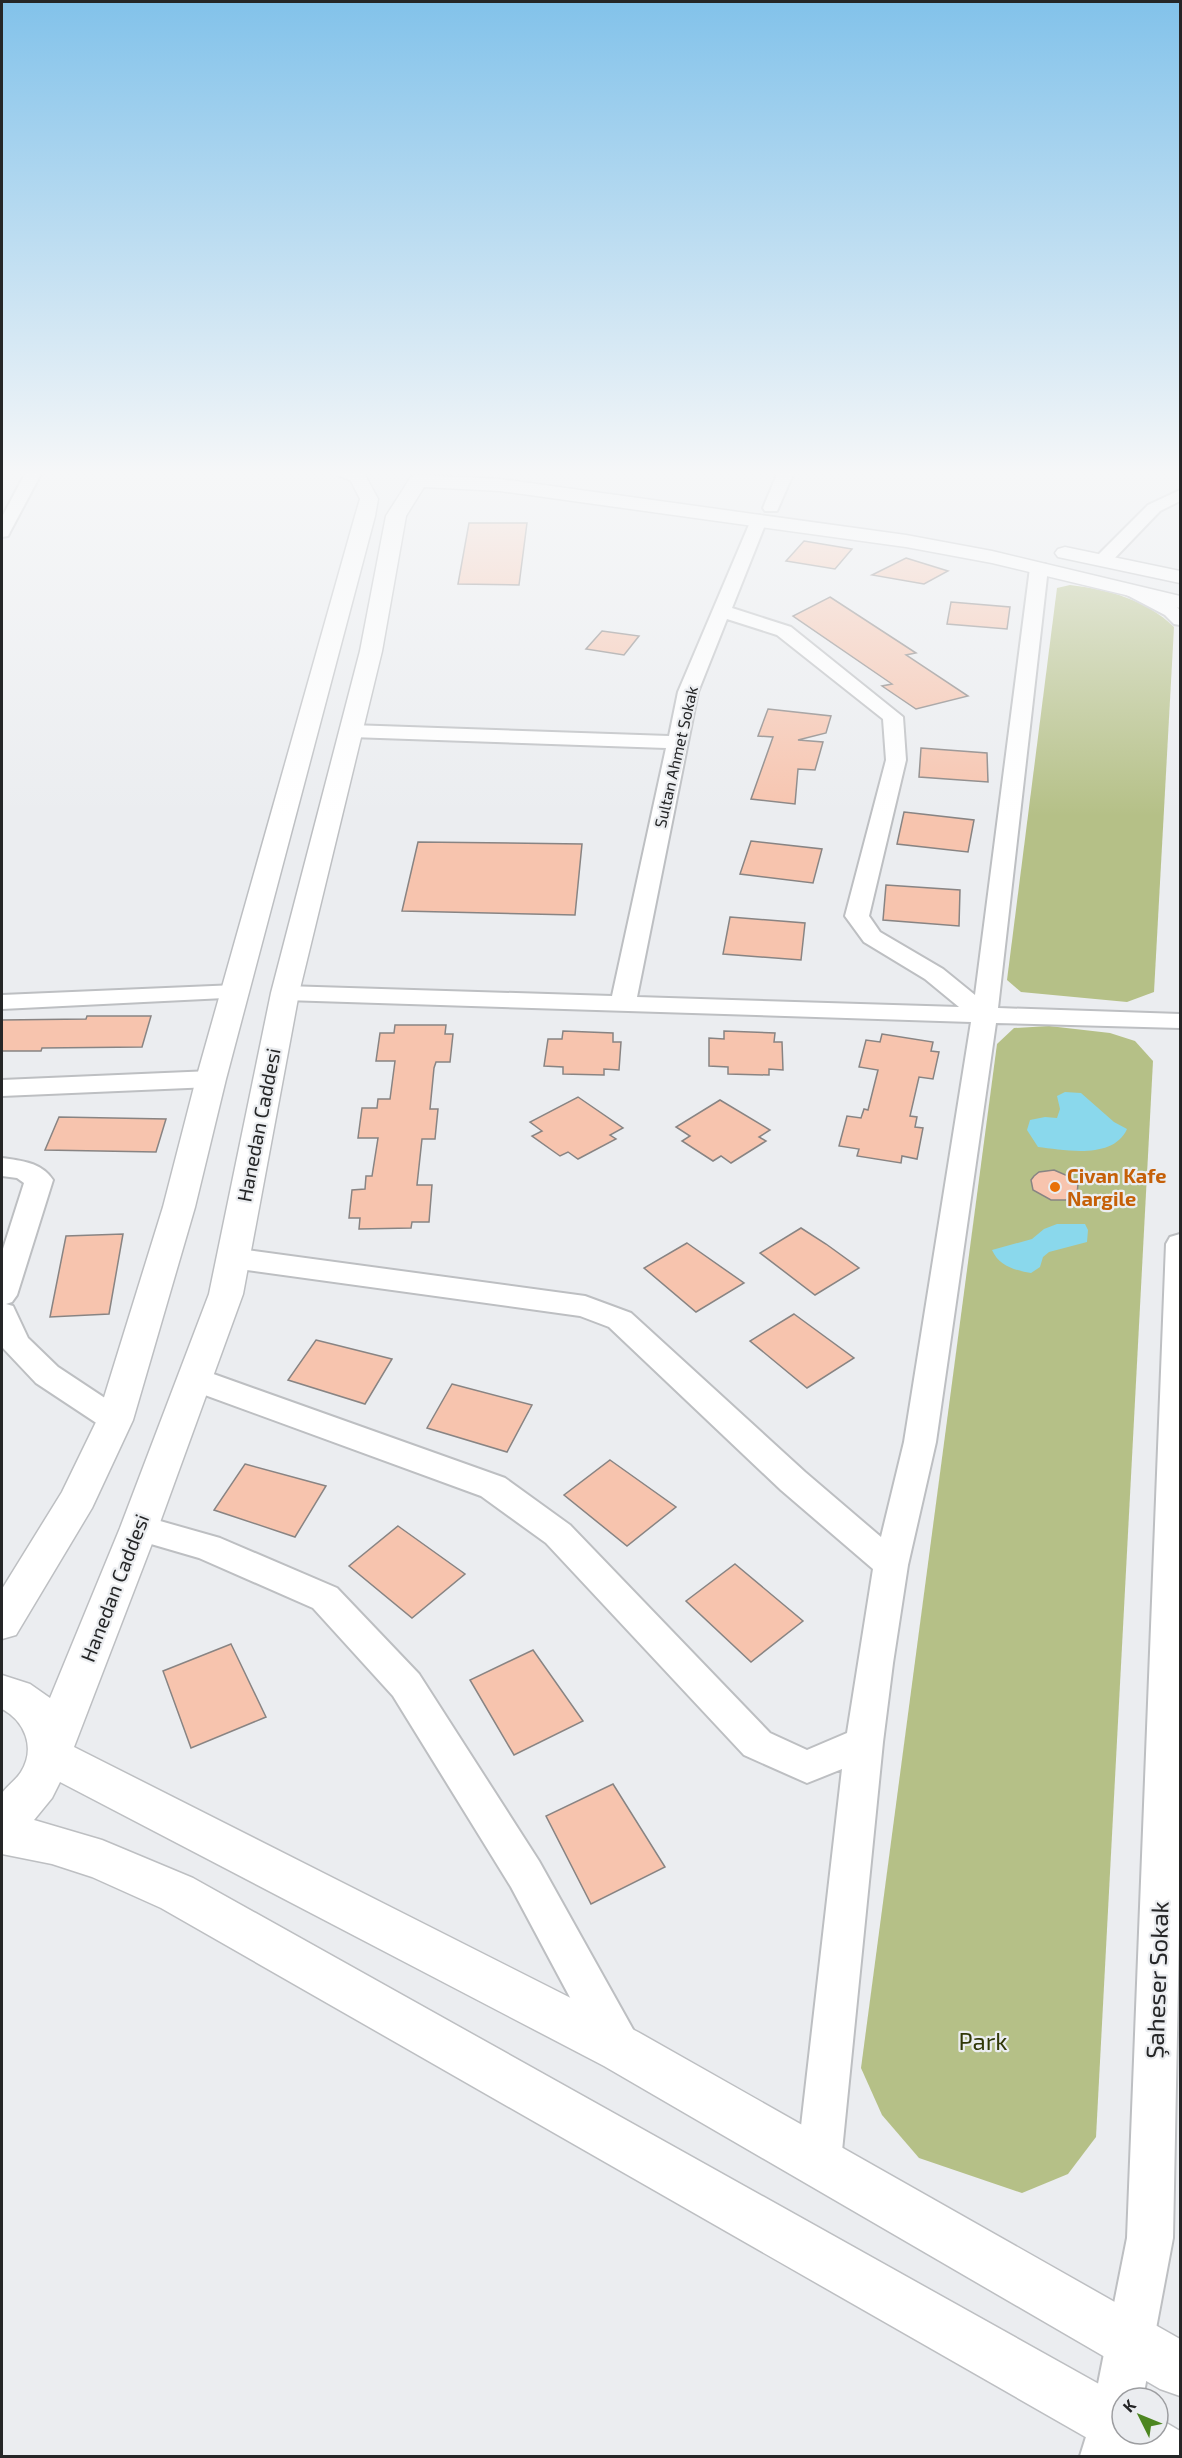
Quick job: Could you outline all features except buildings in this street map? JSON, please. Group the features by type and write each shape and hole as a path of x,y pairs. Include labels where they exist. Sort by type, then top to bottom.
{"street":[{"path":"2,1623 78,1498 115,1420 179,1207 211,1079 346,587"},
{"name":"Hanedan Caddesi","path":"2,1819 27,1799 41,1778 139,1528 226,1294 285,993 371,651 383,587"},
{"name":"Sultan Ahmet Sokak","path":"623,1004 688,692 732,587"},
{"path":"819,2162 864,1742 891,1565 920,1442 978,1049 985,1015 1034,587"},
{"path":"1118,587 1180,602"},
{"path":"1131,590 1162,605 1180,620"},
{"path":"721,611 784,631 893,717 896,760 857,916 872,937 934,974 985,1015"},
{"path":"351,731 678,742"},
{"path":"2,1002 236,992 1180,1021"},
{"path":"2,1088 211,1079"},
{"path":"2,1167 25,1170 39,1180 2,1295"},
{"name":"Şaheser Sokak","path":"1125,2386 1150,2238 1170,1912 1180,1244"},
{"path":"232,1258 585,1306 620,1320 793,1481 891,1565"},
{"path":"2,1313 15,1344 46,1375 115,1420"},
{"path":"194,1379 493,1487 558,1534 757,1744 807,1767 864,1742"},
{"path":"139,1528 208,1547 325,1598 406,1684 525,1874 621,2049"},
{"path":"2,1692 27,1702 41,1716 49,1734 49,1755 621,2049 1180,2369"},
{"path":"2,1834 52,1844 102,1860 177,1893 1110,2431"},
{"path":"1142,2446 1168,2457"}],"green space":[{"path":"1080,587 1126,597 1151,609 1174,627 1154,992 1127,1002 1021,992 1007,980 1057,588"},
{"name":"Park","path":"1049,1026 1110,1033 1135,1041 1153,1061 1096,2137 1068,2174 1022,2193 919,2158 882,2115 861,2068 997,1044 1014,1028"}],"water":[{"path":"1065,1092 1081,1093 1114,1122 1127,1129 1120,1139 1100,1149 1087,1151 1038,1147 1027,1130 1030,1120 1045,1117 1057,1118 1060,1109 1057,1096"},
{"path":"1057,1224 1085,1224 1088,1230 1087,1242 1049,1252 1043,1257 1040,1267 1031,1273 1003,1264 992,1250 1032,1239 1044,1229"}],"place":[{"name":"Civan Kafe Nargile","path":"1055,1187"}]}
